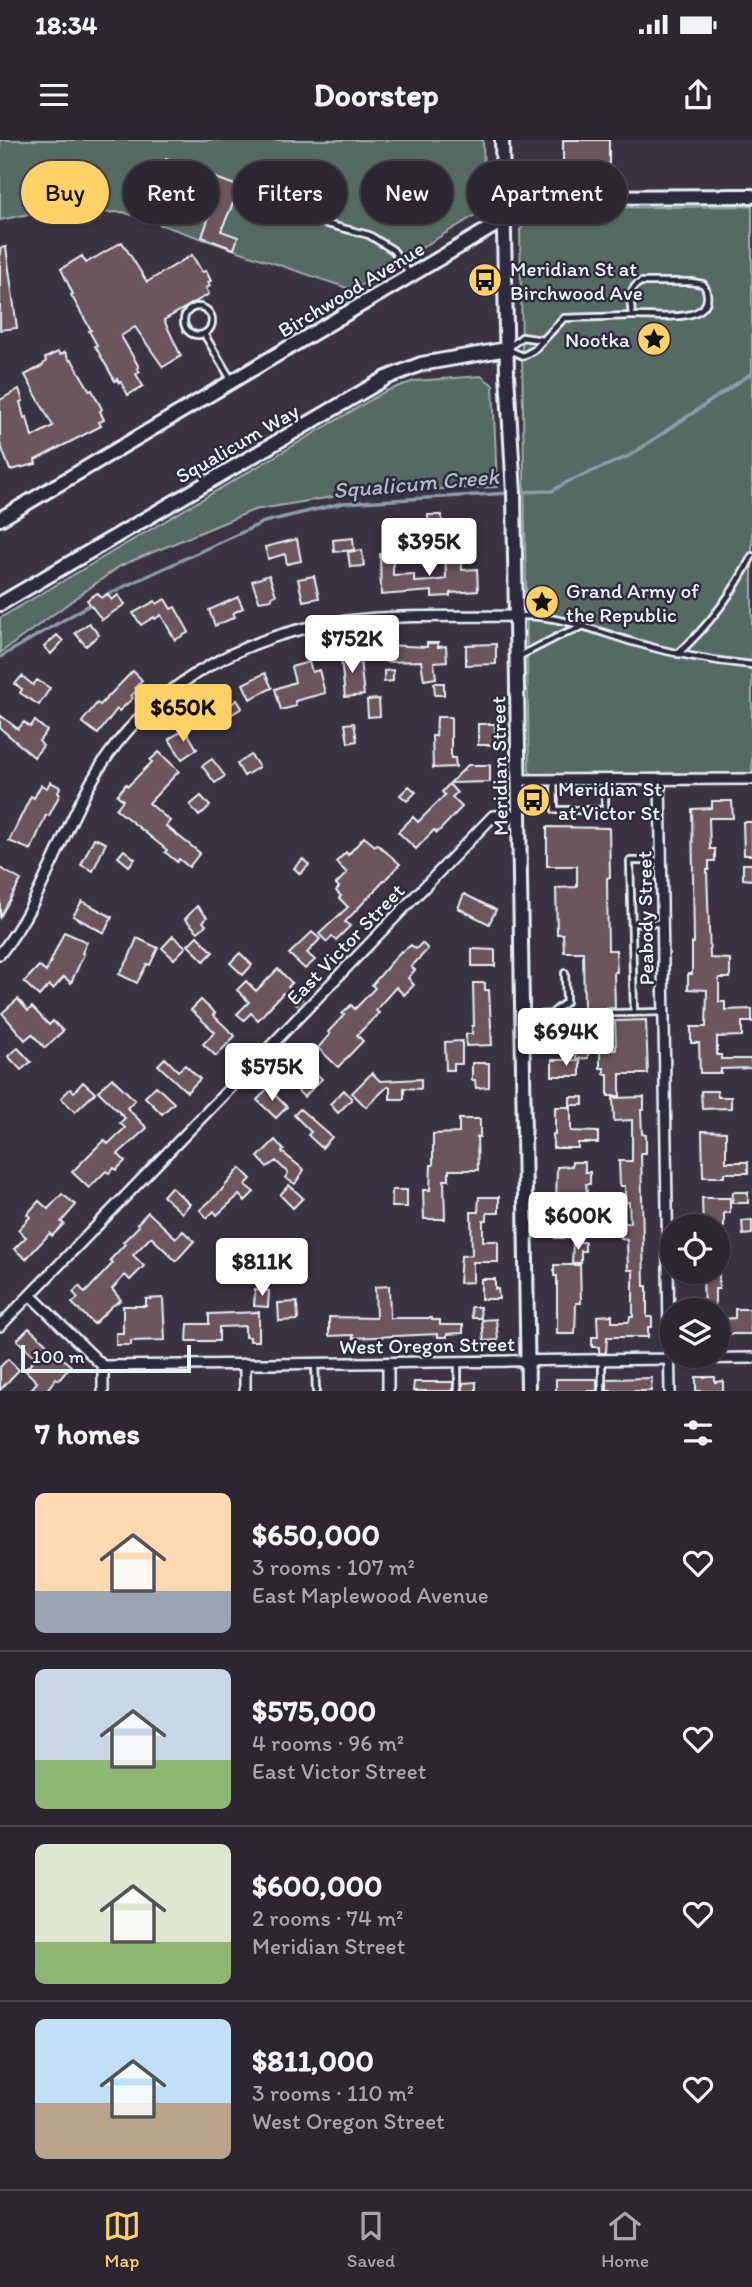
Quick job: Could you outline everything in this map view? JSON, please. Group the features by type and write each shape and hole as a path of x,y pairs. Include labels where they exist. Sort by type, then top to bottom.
{"street":[{"name":"Meridian Street","path":"502,140 502,161"},
{"name":"Birchwood Avenue","path":"627,197 752,196"},
{"name":"Birchwood Avenue","path":"0,519 496,224"},
{"name":"Meridian Street","path":"503,224 514,493 528,1391"},
{"name":"Squalicum Way","path":"0,604 386,378 421,365 507,349"},
{"path":"0,954 33,906 89,786 106,757 149,709 200,671 252,644 317,625 368,619 516,616"},
{"name":"Peabody Street","path":"660,779 668,1298"},
{"path":"518,780 752,779"},
{"name":"East Victor Street","path":"0,1326 493,816 519,815"},
{"path":"30,1294 103,1366 103,1391"},
{"name":"West Oregon Street","path":"730,1358 752,1358"},
{"name":"West Oregon Street","path":"103,1366 660,1359"},
{"path":"388,1363 388,1391"},
{"path":"245,1364 246,1391"},
{"name":"Peabody Street","path":"669,1368 670,1391"}],"lane":[{"path":"326,224 369,235 393,250 411,275"},
{"path":"543,340 522,337 507,349 523,356 534,350 564,318 694,315 705,308 708,301 706,289 703,284 691,282 636,284 631,295 632,316"},
{"path":"201,307 209,313 211,327 204,334 196,335 185,328 185,315 191,309 201,307"},
{"path":"204,334 232,382"},
{"path":"678,654 725,603 752,556"},
{"path":"516,616 548,617 678,654 752,665"},
{"path":"516,658 565,633 587,626"},
{"path":"554,780 555,810 605,810 605,780"},
{"path":"634,1013 631,861 662,861"},
{"path":"632,923 663,923"},
{"path":"550,1014 566,1002 565,973"},
{"path":"522,1015 664,1012"},
{"path":"601,1360 602,1391"},
{"path":"458,1362 458,1391"},
{"path":"315,1364 316,1391"}],"green space":[{"path":"0,140 483,140 484,161 467,161 467,220 353,290 158,224 219,224 219,161 123,161 123,212 109,212 109,161 21,161 21,216 0,220"},
{"path":"752,206 752,773 533,775 529,771 520,230 526,224 627,224 627,207"},
{"path":"481,376 493,385 497,487 362,492 254,510 120,566 0,653 0,618 386,391 414,381"}],"building":[{"path":"563,140 609,140 609,161 563,161"},
{"path":"219,179 233,184 233,203 221,231 238,237 234,249 202,237 207,224 219,224"},
{"path":"122,242 147,282 192,255 211,281 206,288 209,294 164,320 181,356 163,367 135,327 121,336 139,367 137,368 140,372 136,374 143,386 128,395 121,382 117,379 115,381 95,346 97,345 89,331 91,330 71,295 73,294 61,269 82,256 86,263"},
{"path":"6,247 17,328 0,330 0,248"},
{"path":"58,352 60,355 65,352 70,361 72,360 90,391 92,390 102,409 100,411 104,420 99,422 101,426 35,460 36,464 10,470 0,443 0,400 19,389 24,418 27,417 32,437 53,426 25,375 42,366 45,358"},
{"path":"428,515 442,515 442,533 428,533"},
{"path":"353,538 354,550 334,552 333,540"},
{"path":"297,539 301,561 287,564 285,554 268,559 265,547"},
{"path":"362,550 364,566 350,567 348,552"},
{"path":"445,550 461,550 462,570 477,569 478,591 432,597 432,591 381,595 380,554 393,554 393,575 414,574 414,582 432,581 446,579"},
{"path":"269,575 276,595 271,597 272,599 259,601 252,581"},
{"path":"314,576 319,598 303,601 298,579"},
{"path":"97,593 102,598 107,594 112,600 118,595 125,604 102,620 87,600"},
{"path":"238,597 243,608 233,613 235,617 215,626 209,610"},
{"path":"165,599 171,609 175,607 189,632 175,640 161,615 141,625 133,613 155,601 157,604"},
{"path":"89,623 99,635 86,646 75,633"},
{"path":"57,635 63,641 51,654 44,647"},
{"path":"427,643 438,643 438,647 446,646 447,661 434,662 436,678 424,680 421,661 386,662 385,645 427,647"},
{"path":"496,644 496,664 466,665 466,645"},
{"path":"359,651 364,695 345,697 341,658 347,657 347,653"},
{"path":"309,662 312,672 319,670 325,693 295,701 296,706 281,710 275,689 295,682 291,667"},
{"path":"393,670 393,681 384,682 384,671"},
{"path":"133,671 142,680 131,696 133,698 119,711 117,709 98,734 82,722 97,703 100,705"},
{"path":"265,673 272,688 250,699 243,684"},
{"path":"22,676 33,685 37,680 50,688 39,705 20,693 22,689 15,684"},
{"path":"434,683 444,683 444,695 435,695"},
{"path":"227,696 231,704 237,700 242,708 214,725 206,713 211,710 209,706"},
{"path":"379,699 380,716 368,717 367,700"},
{"path":"0,715 18,729 24,722 30,727 35,721 47,731 39,741 43,746 34,757 0,728"},
{"path":"437,717 451,717 451,758 455,758 456,767 433,768 432,736 436,736"},
{"path":"354,723 357,741 348,743 345,724"},
{"path":"478,724 495,724 498,745 478,745"},
{"path":"185,729 197,749 182,759 169,739"},
{"path":"159,752 179,771 149,803 170,821 166,826 200,853 189,867 179,859 177,862 165,852 167,850 116,809 123,800 117,795"},
{"path":"251,755 259,767 244,776 237,764"},
{"path":"212,759 225,776 215,783 202,766"},
{"path":"468,765 490,765 490,782 450,783"},
{"path":"50,782 60,787 60,794 49,816 46,815 31,850 9,841 31,796 34,798 41,785 47,788"},
{"path":"449,784 457,793 452,797 462,807 437,833 434,830 416,849 398,832 413,817 418,822 445,795 442,792"},
{"path":"409,786 416,792 407,801 400,795"},
{"path":"201,796 210,806 199,816 190,805"},
{"path":"712,801 732,801 733,818 709,818 710,849 715,849 715,861 709,861 707,870 710,958 730,959 730,978 719,978 719,1002 725,1002 725,1010 752,1009 752,1022 742,1022 742,1036 717,1037 717,1055 721,1055 721,1059 751,1059 752,1068 700,1073 699,1043 691,1043 691,1027 706,1027 707,990 688,989 694,943 692,809 712,808"},
{"path":"743,822 752,822 752,855 744,855"},
{"path":"547,827 609,828 608,950 616,950 615,1008 584,1009 583,952 564,952 563,934 557,934 556,888 577,887 577,866 547,866"},
{"path":"364,837 375,846 377,844 400,864 345,922 350,926 336,940 332,936 327,942 319,934 348,907 336,891 339,887 336,884 347,873 336,862 346,852 348,855"},
{"path":"94,838 106,843 93,871 81,865"},
{"path":"124,850 135,859 129,866 118,857"},
{"path":"303,859 309,865 300,874 294,868"},
{"path":"743,864 752,864 752,880 743,879"},
{"path":"0,868 21,880 0,917"},
{"path":"464,894 496,910 489,924 458,908"},
{"path":"82,901 112,917 104,933 73,916"},
{"path":"197,906 207,917 203,922 206,925 198,932 185,919"},
{"path":"64,932 87,942 82,953 84,954 71,983 64,977 53,989 49,985 39,996 24,982 39,966 46,972"},
{"path":"312,932 320,939 307,953 315,960 305,969 289,954"},
{"path":"173,936 186,947 174,959 162,948"},
{"path":"197,936 213,952 204,961 188,945"},
{"path":"137,938 158,948 137,983 119,974"},
{"path":"422,943 428,949 411,967 415,970 408,978 414,985 404,995 396,987 376,1011 379,1013 357,1035 363,1041 338,1067 318,1048 330,1034 328,1032 351,1005 355,1009 375,988 372,985 401,951 411,945 416,949"},
{"path":"472,949 495,950 495,966 472,966"},
{"path":"240,953 252,965 243,975 230,963"},
{"path":"278,969 292,983 288,987 302,999 297,1005 283,993 258,1020 251,1013 244,1020 237,1014 249,1002 237,990 246,981 256,991"},
{"path":"473,983 485,983 485,990 489,990 492,1045 466,1046 466,1034 472,1034 474,1026"},
{"path":"18,999 28,1011 32,1007 49,1025 53,1021 63,1031 45,1048 32,1034 25,1040 2,1013"},
{"path":"201,1000 235,1036 216,1056 203,1044 215,1032 191,1010"},
{"path":"646,1020 648,1074 620,1074 620,1096 608,1096 608,1074 604,1074 604,1068 600,1068 600,1050 616,1050 615,1021"},
{"path":"540,1024 570,1024 570,1036 540,1035"},
{"path":"576,1037 588,1037 588,1058 576,1059"},
{"path":"462,1041 462,1064 454,1064 454,1070 446,1070 445,1042"},
{"path":"18,1048 31,1062 21,1070 8,1056"},
{"path":"165,1058 178,1071 185,1065 200,1079 187,1092 158,1065"},
{"path":"552,1060 580,1060 580,1076 552,1076"},
{"path":"472,1063 489,1063 489,1087 476,1088 475,1080 472,1080"},
{"path":"307,1064 322,1079 304,1097 290,1083 294,1079 290,1076 299,1067 301,1069"},
{"path":"372,1073 380,1081 421,1079 421,1089 404,1088 404,1099 390,1099 390,1087 387,1087 366,1107 352,1093"},
{"path":"112,1078 135,1100 127,1108 147,1128 118,1154 125,1161 116,1170 114,1168 109,1173 106,1171 89,1188 72,1172 104,1140 108,1144 125,1128 120,1123 125,1118 98,1091"},
{"path":"83,1082 95,1093 75,1112 61,1098 70,1089 74,1092"},
{"path":"156,1086 174,1103 162,1114 145,1097"},
{"path":"268,1088 287,1107 276,1118 257,1100"},
{"path":"344,1090 352,1099 338,1113 330,1104"},
{"path":"701,1091 717,1091 718,1097 731,1097 731,1108 702,1109"},
{"path":"570,1097 583,1097 583,1105 570,1105"},
{"path":"644,1097 644,1110 641,1110 646,1153 641,1153 644,1286 647,1286 647,1317 652,1317 652,1327 648,1327 648,1337 607,1337 606,1353 599,1353 599,1347 592,1347 592,1337 598,1337 597,1316 612,1315 612,1322 629,1322 630,1317 633,1317 633,1270 628,1270 627,1240 621,1239 621,1223 630,1223 629,1202 625,1202 625,1186 620,1186 619,1161 632,1161 632,1120 614,1121 613,1098"},
{"path":"555,1107 571,1107 571,1131 598,1132 598,1143 578,1143 578,1148 553,1148"},
{"path":"300,1109 332,1137 322,1148 308,1135 311,1132 294,1115"},
{"path":"459,1119 480,1119 480,1137 477,1137 478,1170 449,1170 449,1180 444,1180 445,1219 424,1219 423,1190 430,1190 433,1134 459,1133"},
{"path":"702,1131 726,1132 726,1162 748,1162 748,1173 724,1173 724,1177 703,1177"},
{"path":"275,1140 284,1150 282,1152 304,1170 295,1184 285,1178 288,1173 276,1161 267,1167 258,1157"},
{"path":"572,1162 585,1162 585,1172 590,1172 590,1184 586,1184 590,1215 575,1215 575,1238 555,1238 557,1167 572,1166"},
{"path":"240,1168 251,1179 245,1185 254,1192 245,1201 239,1195 217,1215 214,1211 207,1218 200,1210"},
{"path":"289,1185 303,1198 293,1208 280,1195"},
{"path":"171,1187 190,1204 182,1213 163,1196"},
{"path":"392,1190 407,1190 407,1207 392,1207"},
{"path":"733,1192 748,1192 748,1203 732,1203"},
{"path":"62,1194 76,1205 61,1222 64,1224 52,1236 50,1233 26,1259 14,1249 26,1237 18,1230 39,1201 48,1209"},
{"path":"479,1197 499,1197 499,1213 487,1213 487,1220 483,1220 483,1241 498,1241 498,1262 473,1262 473,1282 459,1283 461,1256 472,1255 471,1212 478,1212"},
{"path":"702,1198 730,1198 730,1213 703,1214"},
{"path":"148,1212 176,1238 183,1231 194,1241 176,1261 151,1237 133,1255 144,1266 130,1280 125,1275 112,1289 121,1300 94,1324 72,1303 78,1298 73,1292 79,1286 85,1293 113,1263 110,1260"},
{"path":"752,1220 752,1234 743,1235 742,1221"},
{"path":"573,1242 585,1242 585,1251 581,1251 581,1263 572,1263"},
{"path":"285,1254 298,1255 298,1272 284,1271"},
{"path":"554,1265 580,1265 581,1303 576,1303 575,1334 557,1334 557,1276 554,1276"},
{"path":"481,1279 495,1279 499,1299 481,1299"},
{"path":"703,1284 719,1284 719,1289 715,1289 715,1298 704,1298"},
{"path":"389,1286 390,1318 432,1318 440,1320 440,1325 463,1325 463,1333 447,1334 447,1337 438,1337 438,1334 353,1338 353,1335 329,1336 329,1317 376,1318 375,1287"},
{"path":"255,1290 269,1291 268,1307 254,1306"},
{"path":"163,1298 165,1340 131,1341 131,1345 116,1345 116,1333 123,1333 123,1306 146,1306 146,1299"},
{"path":"297,1302 298,1320 279,1321 278,1303"},
{"path":"471,1307 480,1307 481,1318 472,1318"},
{"path":"735,1309 750,1309 751,1334 730,1334 730,1318 735,1318"},
{"path":"259,1312 259,1341 250,1341 250,1337 245,1337 245,1326 219,1327 219,1341 187,1341 188,1324 209,1324 209,1314"},
{"path":"496,1319 498,1340 484,1341 482,1320"},
{"path":"29,1328 71,1366 59,1380 56,1378 46,1391 30,1391 37,1382 25,1370 36,1358 17,1340"},
{"path":"8,1359 19,1370 0,1390 0,1367"},
{"path":"696,1377 715,1377 715,1382 723,1381 723,1391 696,1391"},
{"path":"652,1378 651,1391 607,1391 607,1379"},
{"path":"556,1379 597,1379 597,1391 556,1391"},
{"path":"414,1382 453,1382 453,1391 413,1391"},
{"path":"476,1382 476,1391 463,1391 463,1383"}],"waterway":[{"name":"Squalicum Creek","path":"518,492 552,491 629,456 752,373"},
{"name":"Squalicum Creek","path":"106,595 264,522 343,503 510,493"},
{"name":"Squalicum Creek","path":"0,657 93,603"}],"place":[{"name":"Meridian St at Birchwood Ave","path":"485,280"},
{"name":"Nootka","path":"654,339"},
{"name":"Grand Army of the Republic","path":"542,602"},
{"name":"Meridian St at Victor St","path":"533,800"}]}
